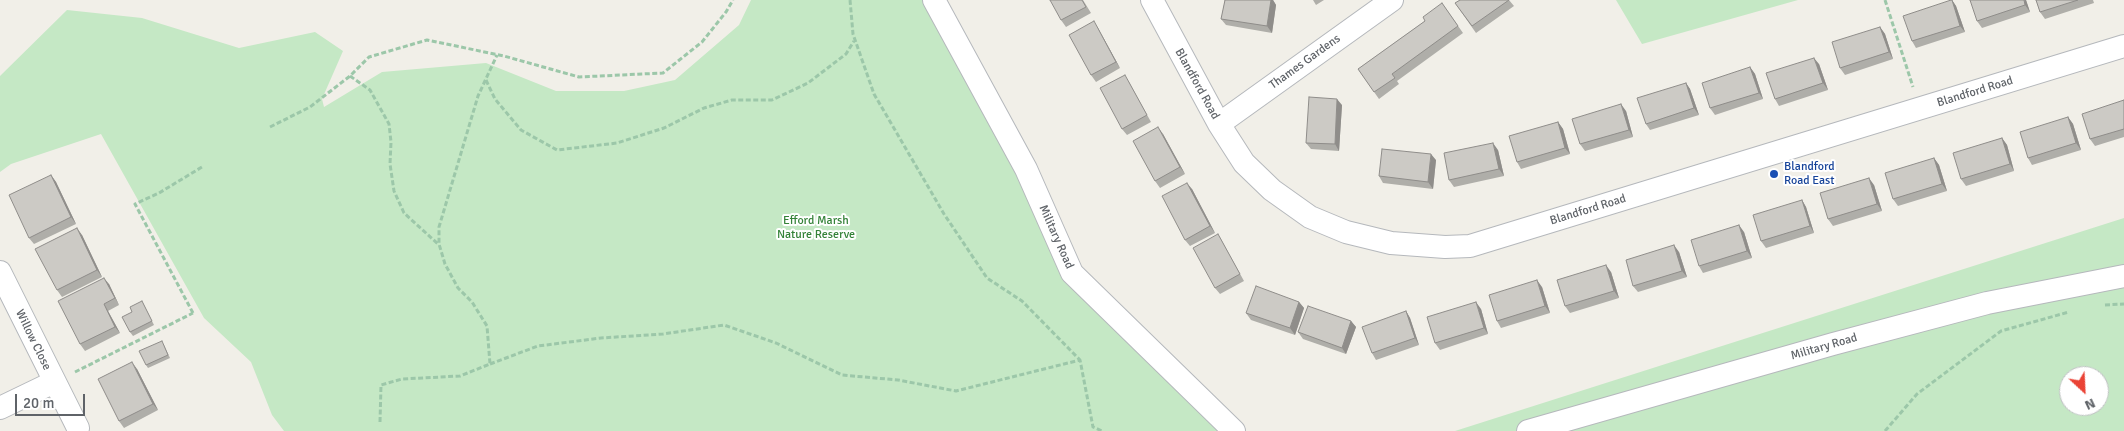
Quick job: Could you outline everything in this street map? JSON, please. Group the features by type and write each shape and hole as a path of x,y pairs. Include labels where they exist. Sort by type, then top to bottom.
{"street":[{"name":"Military Road","path":"934,0 1026,169 1072,273 1234,431"},
{"name":"Blandford Road","path":"1152,0 1219,124 1244,163 1272,190 1310,217 1346,232 1390,243 1445,247 1470,246 2124,46"},
{"name":"Thames Gardens","path":"1219,124 1392,0"},
{"name":"Willow Close","path":"0,272 78,428"},
{"name":"Military Road","path":"1528,431 1833,344 1988,303 2124,276"},
{"name":"Willow Close","path":"0,408 54,382"}],"path":[{"path":"270,127 310,107 350,76 369,57 427,40 497,55 579,77 663,73 702,42 733,0"},
{"path":"850,0 855,40 874,94 944,214 987,278 1022,301 1080,360 1093,426 1102,431"},
{"path":"1885,0 1920,109"},
{"path":"486,80 495,99 521,130 557,150 617,142 664,128 704,108 732,100 772,100 808,83 846,54 855,40"},
{"path":"490,364 487,326 472,302 458,288 445,264 438,244 439,227 478,96 497,55"},
{"path":"350,76 370,90 389,124 390,164 394,191 404,213 438,244"},
{"path":"54,382 193,314 135,204 159,193 202,167"},
{"path":"2101,305 2124,304"},
{"path":"1885,431 1917,394 2001,331 2073,311"},
{"path":"380,422 381,385 402,379 460,376 538,346 601,338 663,334 724,325 776,343 842,375 898,380 956,391 1080,360"}],"green space":[{"name":"Efford Marsh Nature Reserve","path":"751,0 927,0 1015,166 1065,276 1221,431 284,431 272,415 251,362 204,318 101,134 11,164 0,172 0,76 67,10 142,18 239,48 315,32 343,51 322,99 324,107 382,72 486,63 556,91 624,91 675,80 739,25"},
{"path":"1616,0 1798,0 1642,44"},
{"path":"2124,218 2124,431 1455,431"}],"building":[{"path":"1050,0 1082,0 1086,7 1061,20"},
{"path":"1225,0 1271,0 1267,26 1221,19"},
{"path":"1460,0 1509,0 1472,26 1455,3"},
{"path":"1952,0 1960,26 1912,41 1903,16"},
{"path":"1970,0 2024,0 2025,5 1977,21"},
{"path":"2036,0 2078,0 2040,12"},
{"path":"1442,3 1458,26 1392,74 1395,78 1374,92 1358,69 1425,21 1423,17"},
{"path":"1094,21 1116,62 1091,75 1069,35"},
{"path":"1880,27 1889,52 1840,68 1832,42"},
{"path":"1814,58 1823,83 1775,99 1766,73"},
{"path":"1750,67 1759,93 1710,108 1702,83"},
{"path":"1125,75 1147,115 1122,129 1100,88"},
{"path":"1686,83 1694,108 1646,124 1637,98"},
{"path":"1309,97 1337,99 1335,144 1306,143"},
{"path":"2124,100 2124,129 2090,139 2082,114"},
{"path":"1621,104 1629,130 1580,144 1572,119"},
{"path":"2068,117 2076,143 2028,158 2020,132"},
{"path":"1558,122 1565,148 1517,162 1509,136"},
{"path":"1158,127 1180,167 1155,181 1133,141"},
{"path":"2002,138 2010,164 1961,179 1953,153"},
{"path":"1493,143 1499,169 1449,180 1444,153"},
{"path":"1382,149 1431,154 1428,182 1379,176"},
{"path":"1934,158 1942,184 1893,199 1885,173"},
{"path":"51,175 71,217 29,238 9,195"},
{"path":"1869,178 1877,204 1828,219 1820,193"},
{"path":"1187,183 1210,226 1185,240 1162,196"},
{"path":"1802,200 1810,226 1761,241 1753,215"},
{"path":"1739,225 1747,251 1699,266 1691,240"},
{"path":"77,228 97,270 57,290 35,249"},
{"path":"1218,234 1240,274 1215,288 1193,248"},
{"path":"1674,245 1682,271 1633,286 1626,260"},
{"path":"1606,265 1614,291 1565,306 1557,280"},
{"path":"104,278 115,298 104,304 115,327 80,344 58,301"},
{"path":"1537,280 1545,306 1497,321 1489,295"},
{"path":"1256,286 1299,302 1290,328 1246,313"},
{"path":"142,301 152,321 130,332 122,317 132,312 130,307"},
{"path":"1476,302 1484,328 1435,343 1427,317"},
{"path":"1308,306 1351,321 1342,348 1298,332"},
{"path":"1406,311 1415,338 1372,353 1362,327"},
{"path":"162,341 168,355 146,365 139,351"},
{"path":"132,362 153,404 119,421 98,379"}],"place":[{"name":"Blandford Road East","path":"1774,174"}]}
